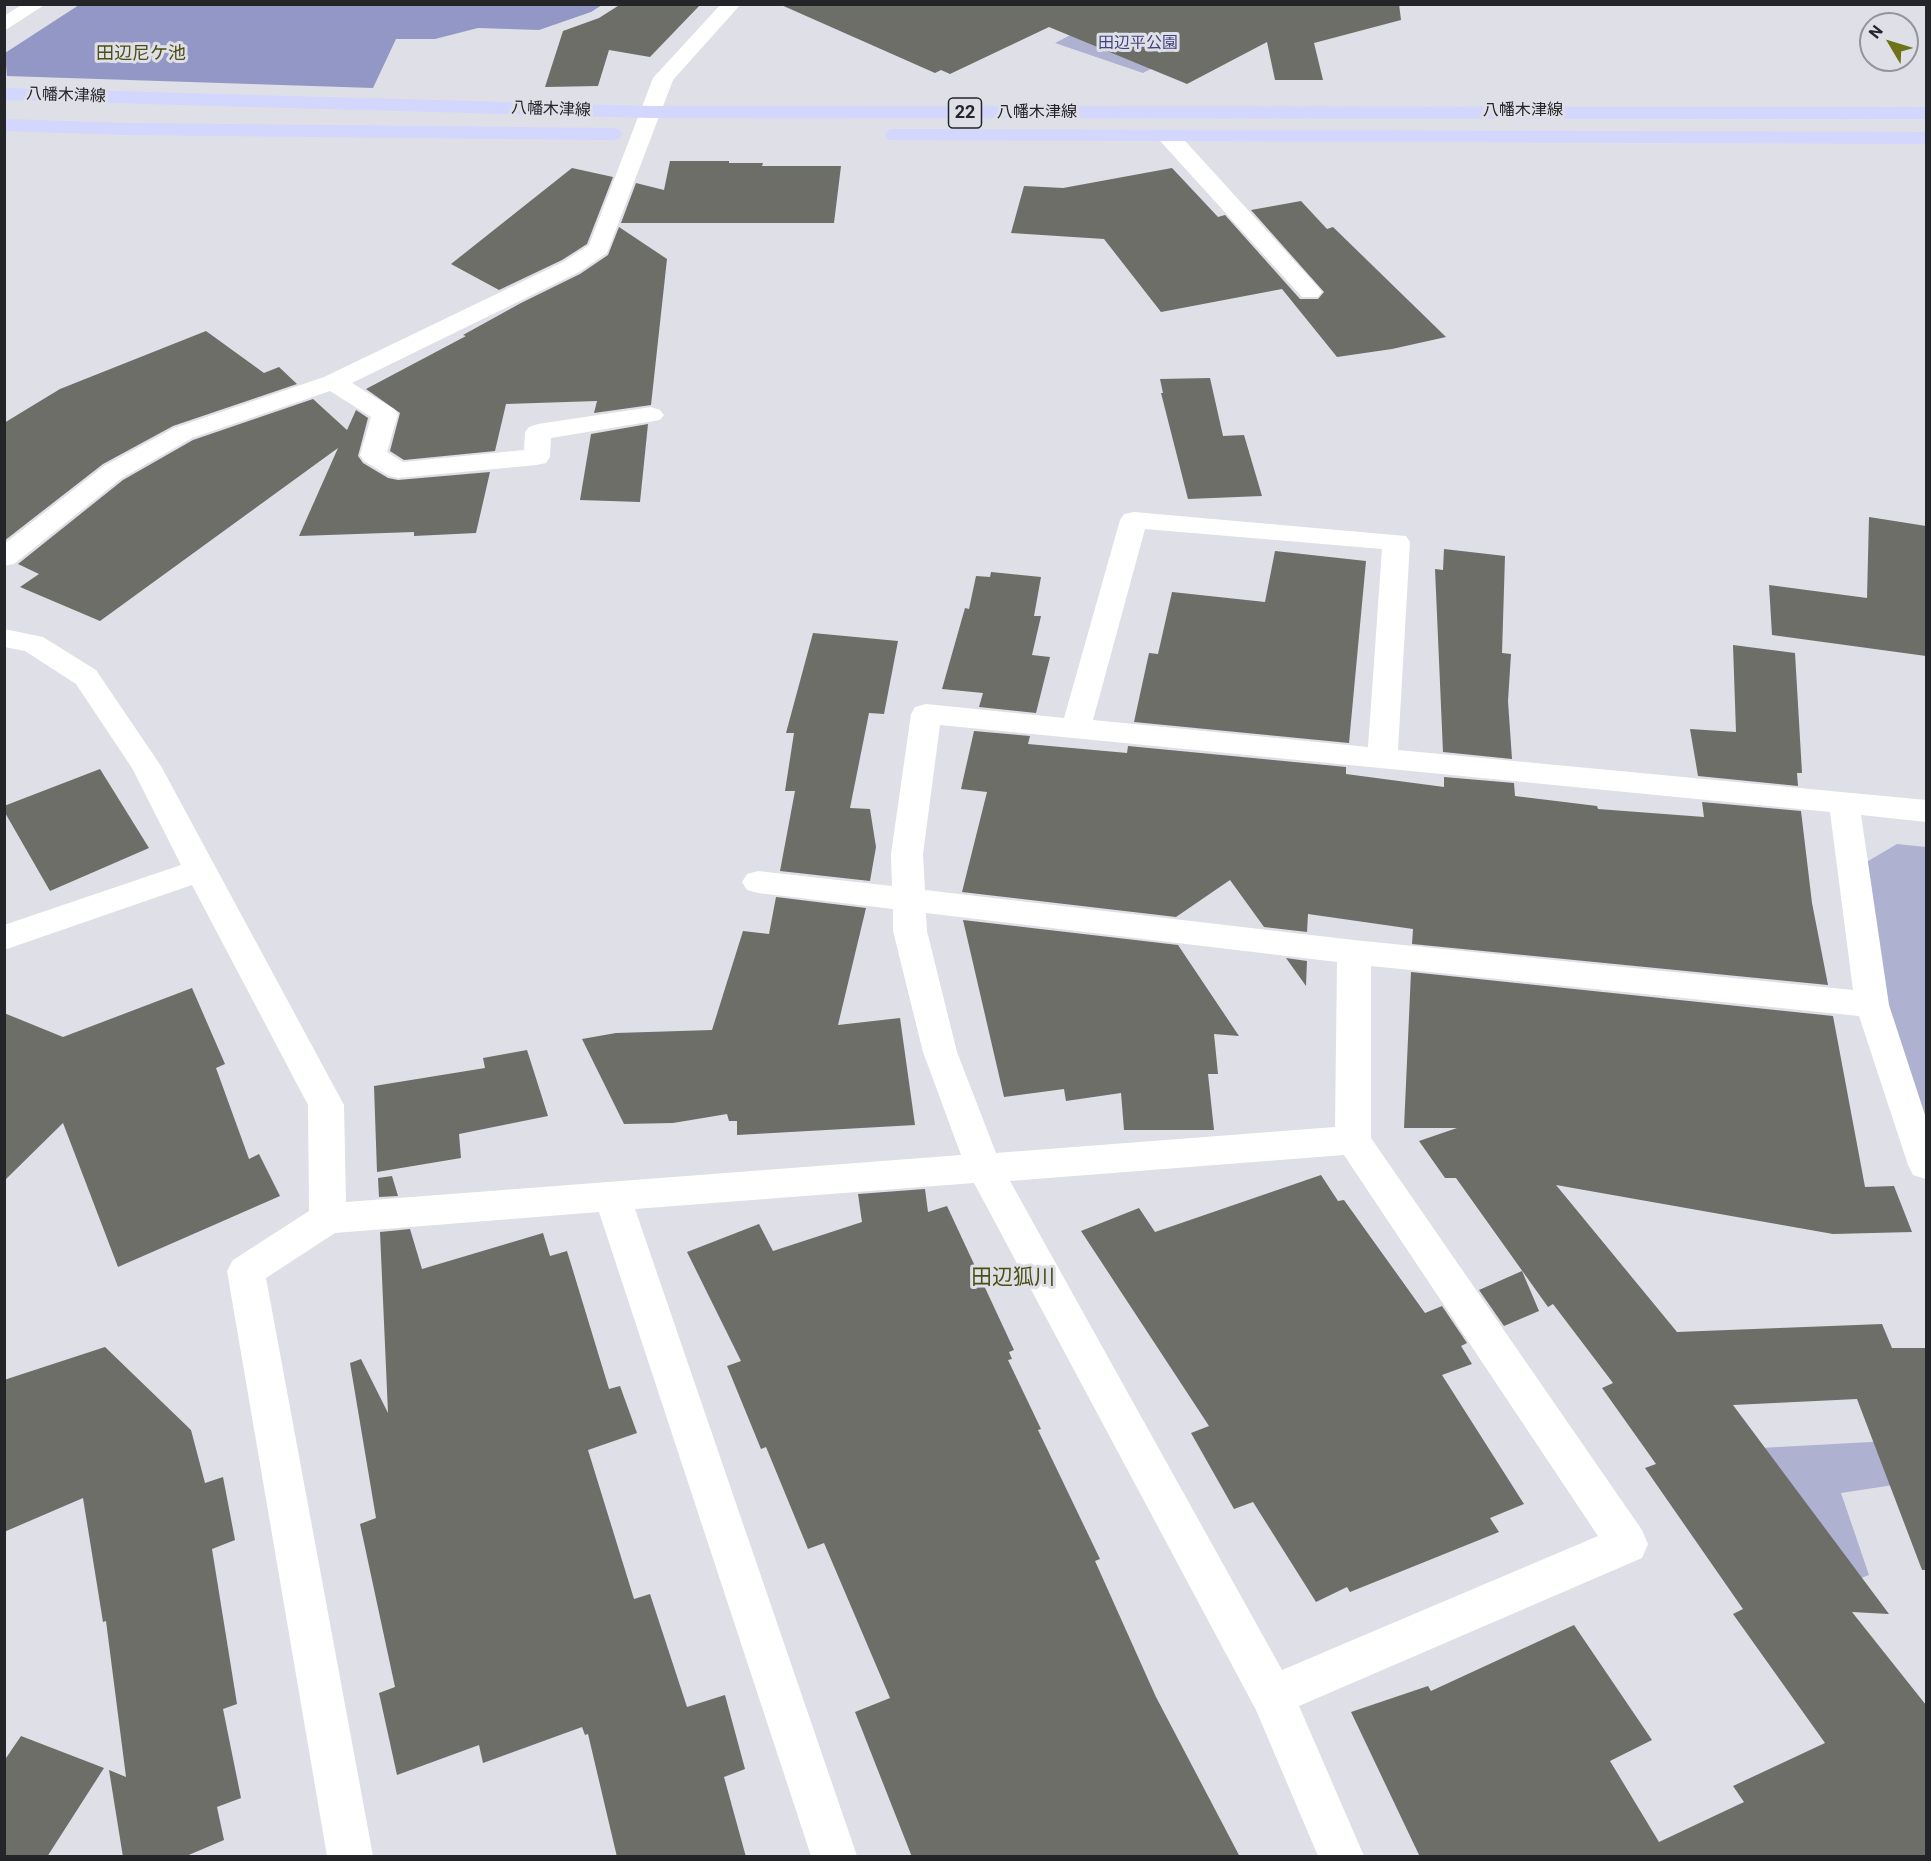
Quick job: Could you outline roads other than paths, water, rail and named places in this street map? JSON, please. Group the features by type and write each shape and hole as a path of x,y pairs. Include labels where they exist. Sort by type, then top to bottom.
{"main road":[{"name":"八幡木津線","path":"4,94 650,112 1926,113"},
{"name":"八幡木津線","path":"4,124 125,129 664,134"},
{"name":"八幡木津線","path":"875,135 1926,138"}],"street":[{"path":"4,25 37,4"},
{"path":"4,558 113,472 183,433 333,382 571,267 599,248 663,78 732,4"},
{"path":"1169,137 1310,292"},
{"path":"333,382 385,414 373,455 398,470 537,457 538,432 651,415"},
{"path":"1076,728 1134,520 1396,542 1382,758"},
{"path":"4,638 33,643 86,677 146,766 326,1105 328,1218"},
{"path":"1341,1857 1272,1696 984,1168 940,1052 910,931 907,854 926,714 1926,811"},
{"path":"1844,803 1872,1005 1923,1147"},
{"path":"5,937 200,870"},
{"path":"759,882 1354,952 1872,1005"},
{"path":"1272,1696 1627,1544 1353,1140 1354,952"},
{"path":"348,1856 246,1271 328,1218 1353,1140"},
{"path":"612,1196 834,1857"}],"district":[{"name":"田辺尼ケ池","path":"141,54"},
{"name":"田辺狐川","path":"1013,1279"}],"park label":[{"name":"田辺平公園","path":"1138,44"}]}
